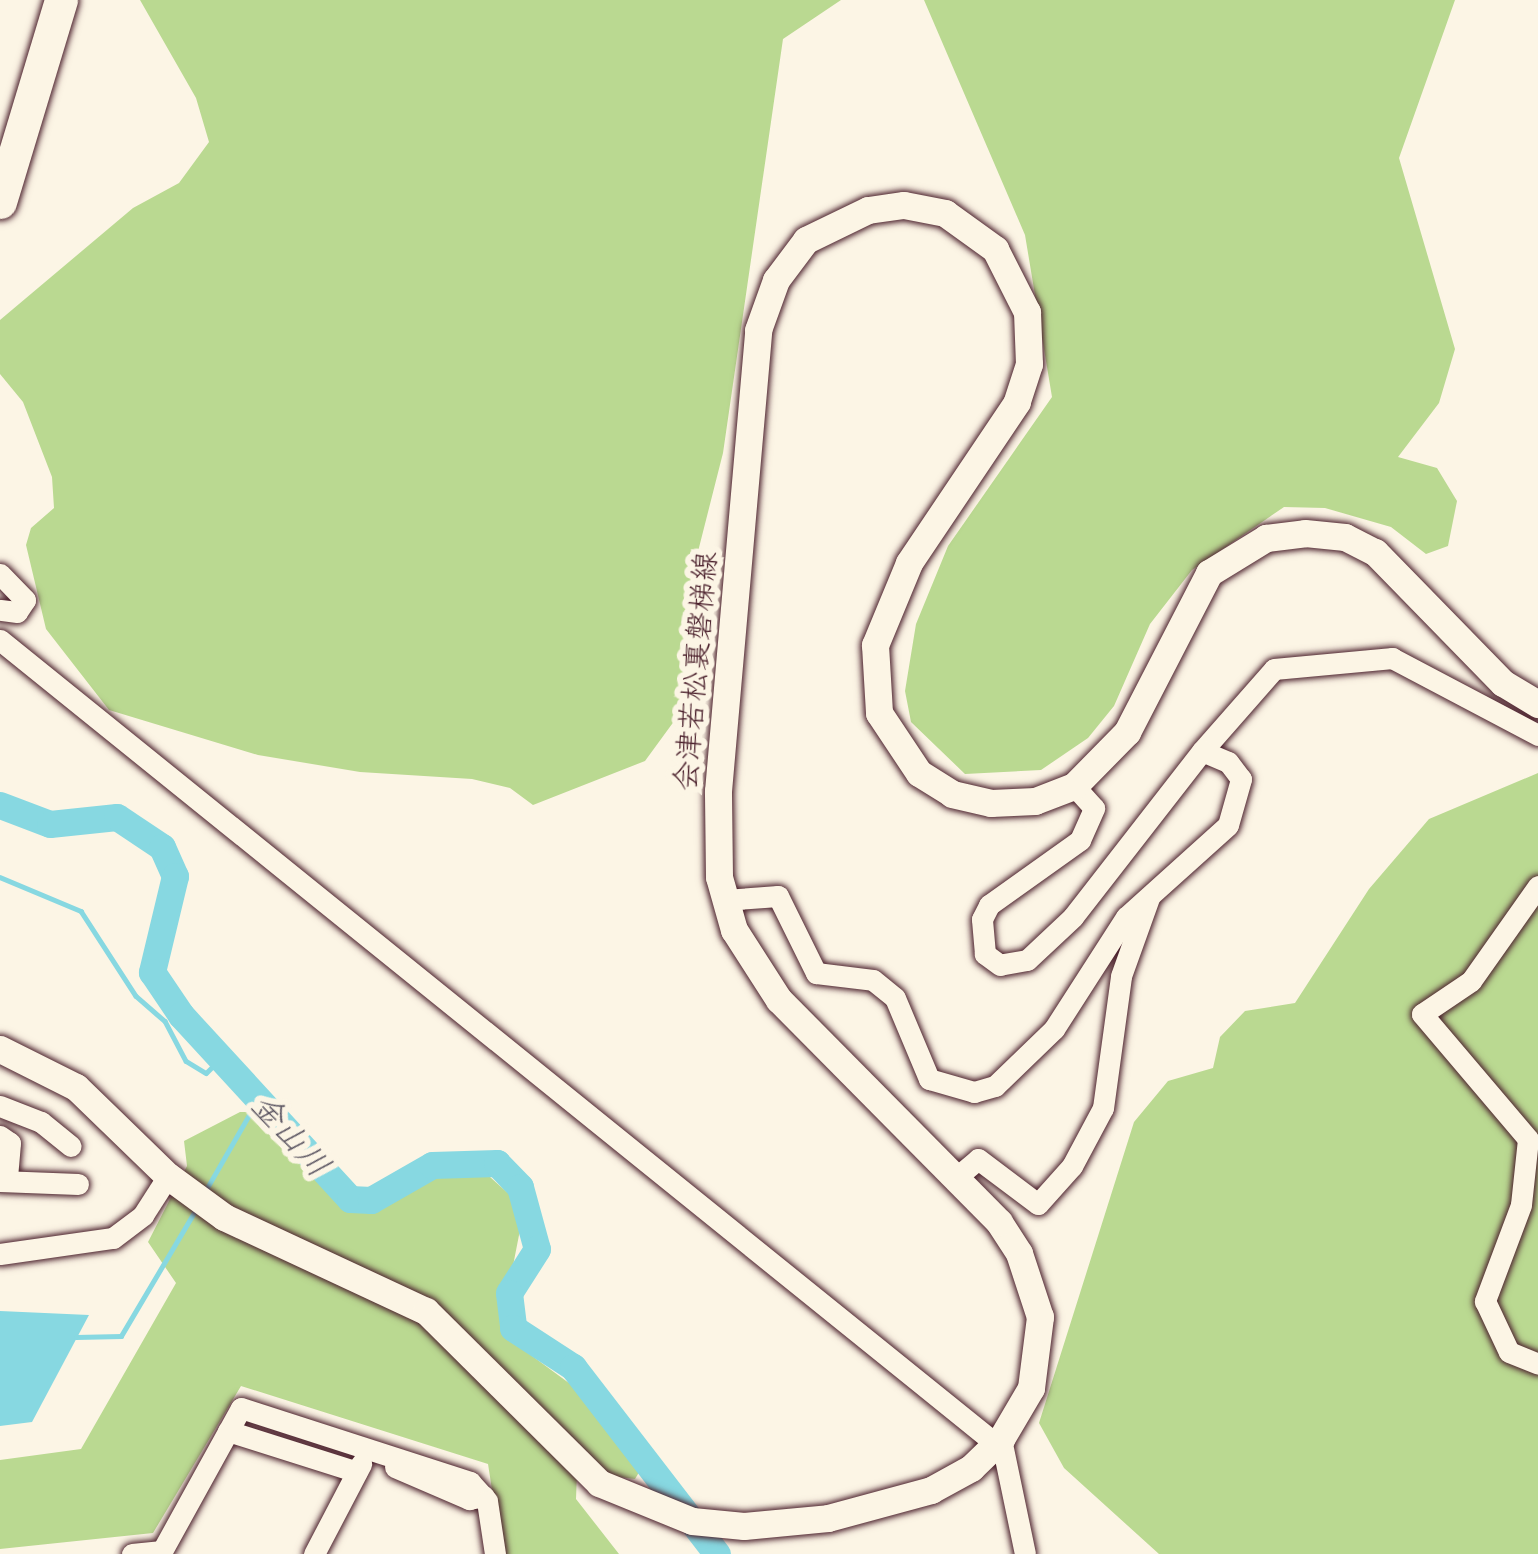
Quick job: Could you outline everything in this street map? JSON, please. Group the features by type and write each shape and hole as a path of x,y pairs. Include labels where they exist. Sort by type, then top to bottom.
{"highway":[{"path":"0,129 38,0"},
{"path":"0,202 61,0"}],"main road":[{"name":"会津若松裏磐梯線","path":"0,1049 76,1087 168,1176 249,1231 426,1311 561,1452 598,1483 657,1511 744,1526 887,1505 948,1481 998,1441 1037,1367 1036,1296 1010,1237 958,1176 779,1000 724,900 718,791 758,330 787,262 817,231 849,215 904,205 965,223 1016,279 1030,328 1017,402 882,615 873,683 879,712 897,749 952,794 1013,804 1074,786 1127,732 1210,573 1266,538 1345,537 1375,552 1503,683 1538,704"}],"street":[{"path":"0,574 26,600 17,612 0,610"},
{"path":"0,640 998,1441 1025,1554"},
{"path":"1074,786 1094,808 1080,840 989,904 982,919 985,954 1000,965 1028,960 1073,917 1202,751 1274,669 1392,658 1538,735"},
{"path":"724,900 778,896 816,973 873,980 895,998 928,1078 974,1092 995,1086 1054,1029 1126,917 1236,810 1238,770 1202,751"},
{"path":"1538,886 1472,981 1422,1014 1528,1139 1522,1205 1485,1301 1509,1352 1538,1364"},
{"path":"958,1176 978,1159 1038,1204 1072,1166 1103,1108 1121,976 1149,897"},
{"path":"0,1106 41,1122 71,1146"},
{"path":"0,1136 10,1143 4,1180 78,1184"},
{"path":"0,1254 113,1238 142,1215 168,1176"},
{"path":"132,1554 162,1551 241,1408 470,1482 484,1496 495,1554"},
{"path":"228,1431 357,1472"},
{"path":"314,1554 369,1450"}],"green space":[{"path":"140,0 841,0 783,39 723,453 688,591 691,698 645,761 533,805 510,788 472,779 360,772 258,755 109,710 46,629 26,545 31,528 54,508 52,477 23,402 0,374 0,320 133,208 179,183 209,142 196,98"},
{"path":"924,0 1455,0 1399,158 1455,349 1439,403 1398,457 1437,468 1457,501 1448,546 1426,554 1391,527 1325,508 1284,507 1192,570 1150,624 1114,706 1088,738 1041,770 965,774 911,722 905,691 916,624 948,546 1052,397 1025,235"},
{"path":"1538,773 1538,1554 1159,1554 1064,1468 1039,1423 1134,1122 1168,1081 1213,1068 1220,1037 1245,1011 1295,1003 1369,889 1429,819"},
{"path":"240,1112 257,1112 323,1185 362,1203 389,1201 418,1178 457,1170 490,1177 510,1195 520,1230 503,1317 524,1350 645,1439 650,1454 635,1479 577,1472 576,1499 619,1554 502,1554 488,1464 241,1386 153,1533 0,1549 0,1460 81,1449 176,1283 148,1242 187,1166 184,1141"}],"water":[{"path":"0,1311 89,1315 32,1422 0,1426"}],"waterway":[{"name":"金山川","path":"0,805 50,824 117,817 162,847 175,876 152,972 181,1015 350,1199 371,1200 432,1165 497,1163 520,1187 537,1249 509,1293 513,1328 573,1367 717,1554"},
{"path":"0,877 81,911 136,996 165,1021 186,1061 206,1073 221,1058"},
{"path":"207,1188 257,1101"},
{"path":"76,1337 121,1336 196,1209"}]}
